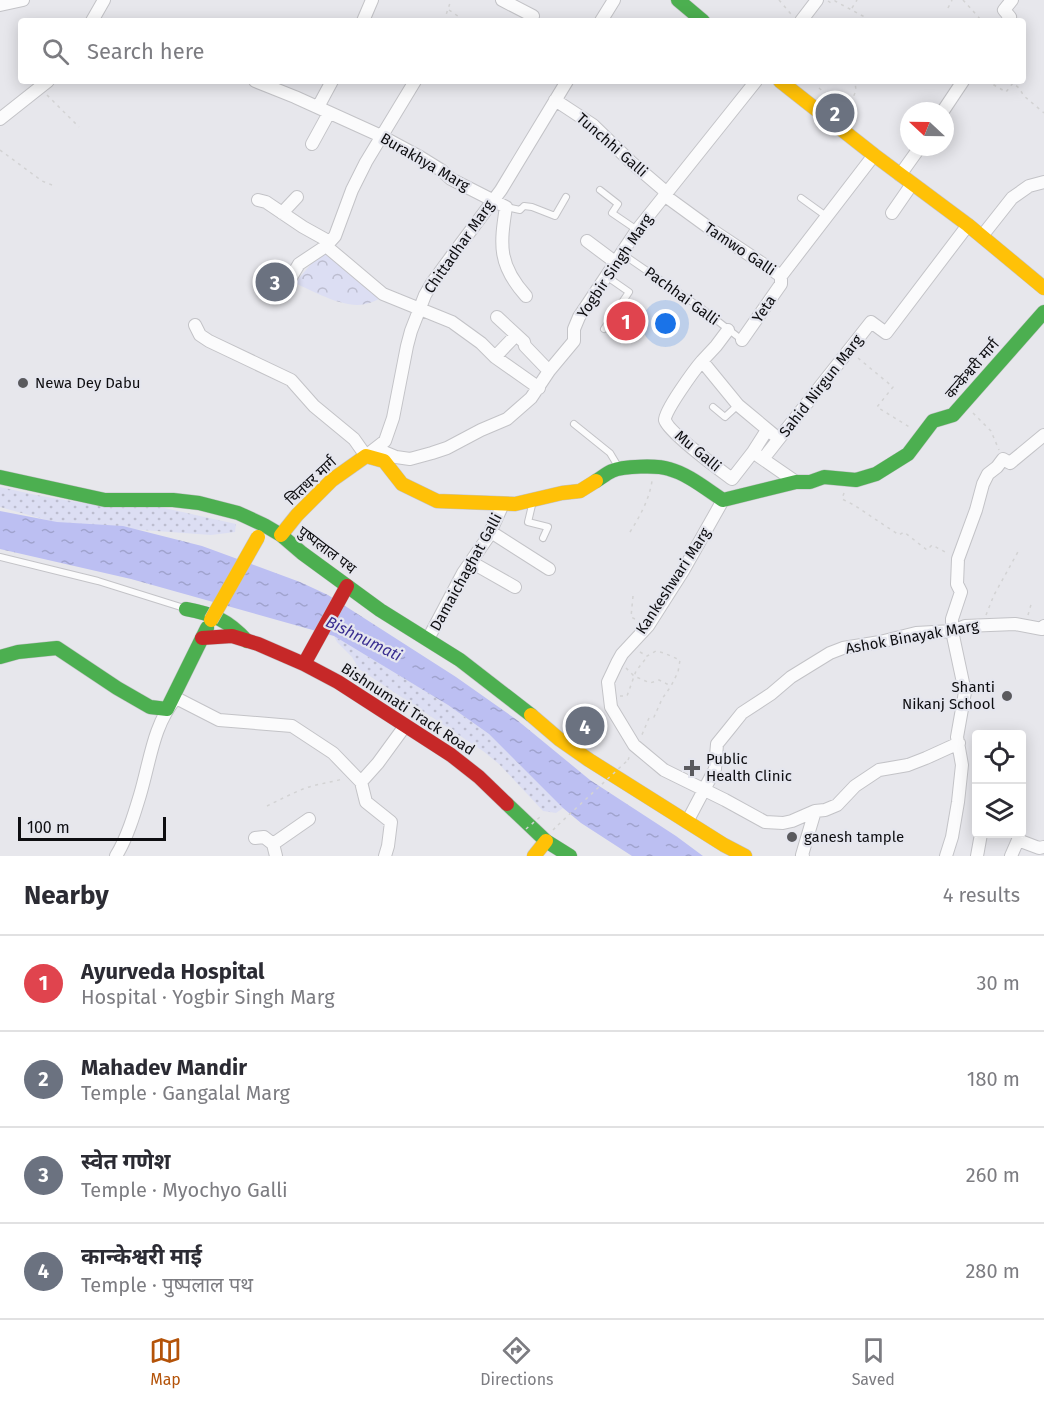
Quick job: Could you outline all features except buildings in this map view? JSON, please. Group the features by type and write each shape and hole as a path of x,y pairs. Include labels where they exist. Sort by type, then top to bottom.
{"main road":[{"path":"678,0 700,18"},
{"path":"784,84 968,225 1044,288"},
{"name":"कन्केश्वरी मार्ग","path":"723,500 824,477 855,480 876,474 888,467 908,454 933,421 953,415 1044,312"},
{"path":"366,456 384,461 402,484 437,501 503,504 533,500 580,491 613,470 638,467 671,469 723,500"},
{"name":"चितधर मार्ग","path":"281,535 297,515 332,480 366,456"},
{"name":"पुष्पलाल पथ","path":"0,477 105,500 173,500 200,503 238,513 261,531 281,535 345,589 468,666 559,739 687,822"},
{"path":"0,657 18,652 57,648 150,707 167,708 204,628 261,531"},
{"path":"304,664 345,589"},
{"path":"191,613 210,613 236,628 247,641"},
{"name":"Bishnumati Track Road","path":"204,628 258,644 338,682 451,755 479,777 546,841 570,856"},
{"path":"687,822 744,856"},
{"path":"534,856 546,841"}],"street":[{"path":"0,5 23,0"},
{"path":"98,18 104,0"},
{"path":"364,18 372,0"},
{"path":"502,0 533,16"},
{"path":"603,18 614,0"},
{"path":"797,18 817,0"},
{"path":"1010,18 1004,10 1012,0"},
{"path":"0,119 44,84"},
{"name":"Burakhya Marg","path":"262,84 381,136 427,161 451,180 506,207"},
{"path":"312,144 331,84"},
{"path":"280,296 299,264 328,244 335,236 352,190 381,136 413,84"},
{"name":"Chittadhar Marg","path":"366,456 385,441 393,418 406,346 419,309 432,283 501,190 565,84"},
{"name":"Yogbir Singh Marg","path":"366,456 384,452 410,459 447,448 507,419 531,398 573,341 574,329 579,317 637,230 754,84"},
{"path":"949,102 961,84"},
{"name":"Tunchhi Galli","path":"555,100 593,125 665,194"},
{"name":"Tamwo Galli","path":"665,194 712,230 781,276 874,155"},
{"path":"900,175 914,156"},
{"path":"982,236 1012,198 1029,186 1044,182"},
{"path":"892,213 912,184"},
{"path":"282,213 297,197"},
{"path":"258,200 266,202 328,244 383,294 452,322 495,357 539,388"},
{"path":"506,207 502,252 513,279 526,296"},
{"name":"Sahid Nirgun Marg","path":"758,456 779,439 871,322 886,333 968,225"},
{"path":"586,241 618,257"},
{"name":"Yeta","path":"742,340 781,284 781,276"},
{"path":"497,317 524,342 525,346 549,371"},
{"path":"195,326 200,335 209,341 291,380 314,406 354,439 366,456"},
{"name":"Mu Galli","path":"728,330 689,377 665,414 666,423 687,444 732,479 758,456"},
{"path":"495,357 516,335"},
{"path":"702,361 738,405 779,439"},
{"path":"767,430 758,456 796,482"},
{"path":"946,856 958,802 962,765 957,737 965,692 952,631 952,619 961,592 957,584 958,559 988,474 1003,459 1010,463 1044,435"},
{"name":"Kankeshwari Marg","path":"608,690 608,682 622,654 648,626 683,571 723,500"},
{"name":"Damaichaghat Galli","path":"428,639 451,594 491,532 503,504"},
{"path":"491,532 549,569"},
{"path":"471,562 515,587"},
{"name":"Ashok Binayak Marg","path":"687,822 715,769 717,744 742,713 830,652 916,633 952,631 965,626 1015,624 1043,628"},
{"path":"608,690 611,707 634,745 664,770 765,822 783,823 825,810 837,805 855,786 879,770 908,765 959,743"},
{"path":"116,856 122,846 140,795 153,743 167,708 176,698 219,720 292,726 333,753 361,782 366,802 391,822 385,856"},
{"path":"361,782 405,726"},
{"path":"803,856 816,811"},
{"path":"255,838 264,837 274,850 309,819"},
{"path":"977,856 980,838"},
{"path":"1011,856 1018,840 1039,848 1044,847"}],"lane":[{"path":"600,190 618,204 612,213 637,230"},
{"path":"506,207 520,210 524,206 532,207 555,216 566,197"},
{"path":"801,198 826,216"},
{"name":"Pachhai Galli","path":"618,257 701,308 742,340"},
{"path":"604,328 629,292 605,276"},
{"path":"713,407 725,417 738,405"},
{"path":"574,424 610,453 620,469"},
{"path":"533,500 528,522 548,527 543,538"},
{"path":"0,557 98,581 191,613"}],"path":[{"path":"445,18 451,0"},
{"path":"779,0 797,18"},
{"path":"827,0 831,3 836,1 866,18"},
{"path":"852,9 857,0"},
{"path":"948,8 952,0"},
{"path":"963,0 979,18"},
{"path":"448,9 461,18"},
{"path":"857,18 859,14"},
{"path":"44,84 50,99 79,127"},
{"path":"839,127 856,91 855,84"},
{"path":"992,84 1006,92 1012,84"},
{"path":"1014,84 1044,113"},
{"path":"819,88 834,100"},
{"path":"0,150 52,186"},
{"path":"848,351 894,387 877,407 922,434"},
{"path":"963,405 991,431 1003,459"},
{"path":"630,532 642,512 650,491 655,467"},
{"path":"849,479 842,499 899,535 904,532 927,549 932,545 958,559"},
{"path":"986,625 985,617 994,595 1019,550"},
{"path":"633,596 631,617 648,626"},
{"path":"1027,625 1032,601"},
{"path":"629,646 647,656"},
{"path":"558,825 628,760 634,745 640,742 649,718 654,717 671,686 678,672 680,660 656,651 647,656 638,668 627,696 617,696 608,690"},
{"path":"616,664 650,683 659,681 671,686"},
{"path":"267,806 304,788 348,777 351,772"},
{"path":"526,829 540,817"}],"green space":[{"path":"324,254 333,255 383,297 365,304 348,304 330,299 297,284 296,282 315,259"},
{"path":"0,487 106,507 151,505 236,524 235,532 211,535 61,524 0,507"},
{"path":"334,636 448,705 489,734 563,808 556,813 543,811 499,764 483,751 359,669"}],"water":[{"name":"Bishnumati","path":"0,511 57,522 123,526 202,546 300,582 328,595 456,677 517,720 590,780 703,856 632,856 581,823 563,808 489,734 448,705 334,636 131,579 0,549"}],"traffic: fast":[{"path":"678,0 699,18"},
{"path":"596,481 617,469 664,468 690,478 723,500 824,477 856,480 876,474 908,454 933,421 953,415 1044,312"},
{"path":"0,477 105,500 173,500 199,503 238,513 281,535 380,610 460,660 531,715"},
{"path":"186,609 220,619 247,641"},
{"path":"0,657 18,652 57,648 150,707 167,709 207,628"},
{"path":"507,804 546,841 570,856"}],"traffic: slow":[{"path":"784,84 968,225 1044,288"},
{"path":"281,535 297,515 332,480 366,456 384,461 402,484 437,501 515,504 580,491 596,481"},
{"path":"211,620 258,537"},
{"path":"531,715 589,760 745,856"},
{"path":"534,856 546,841"}],"traffic: jam":[{"path":"304,664 347,586"},
{"path":"202,638 232,636 258,644 338,682 451,755 479,777 507,804"}],"place":[{"name":"Mahadev Mandir","path":"835,113"},
{"name":"स्वेत गणेश","path":"275,282"},
{"name":"Ayurveda Hospital","path":"626,321"},
{"name":"Newa Dey Dabu","path":"23,383"},
{"name":"Shanti Nikanj School","path":"1007,696"},
{"name":"कान्केश्वरी माई","path":"585,726"},
{"name":"Public Health Clinic","path":"692,768"},
{"name":"ganesh tample","path":"792,837"}]}
